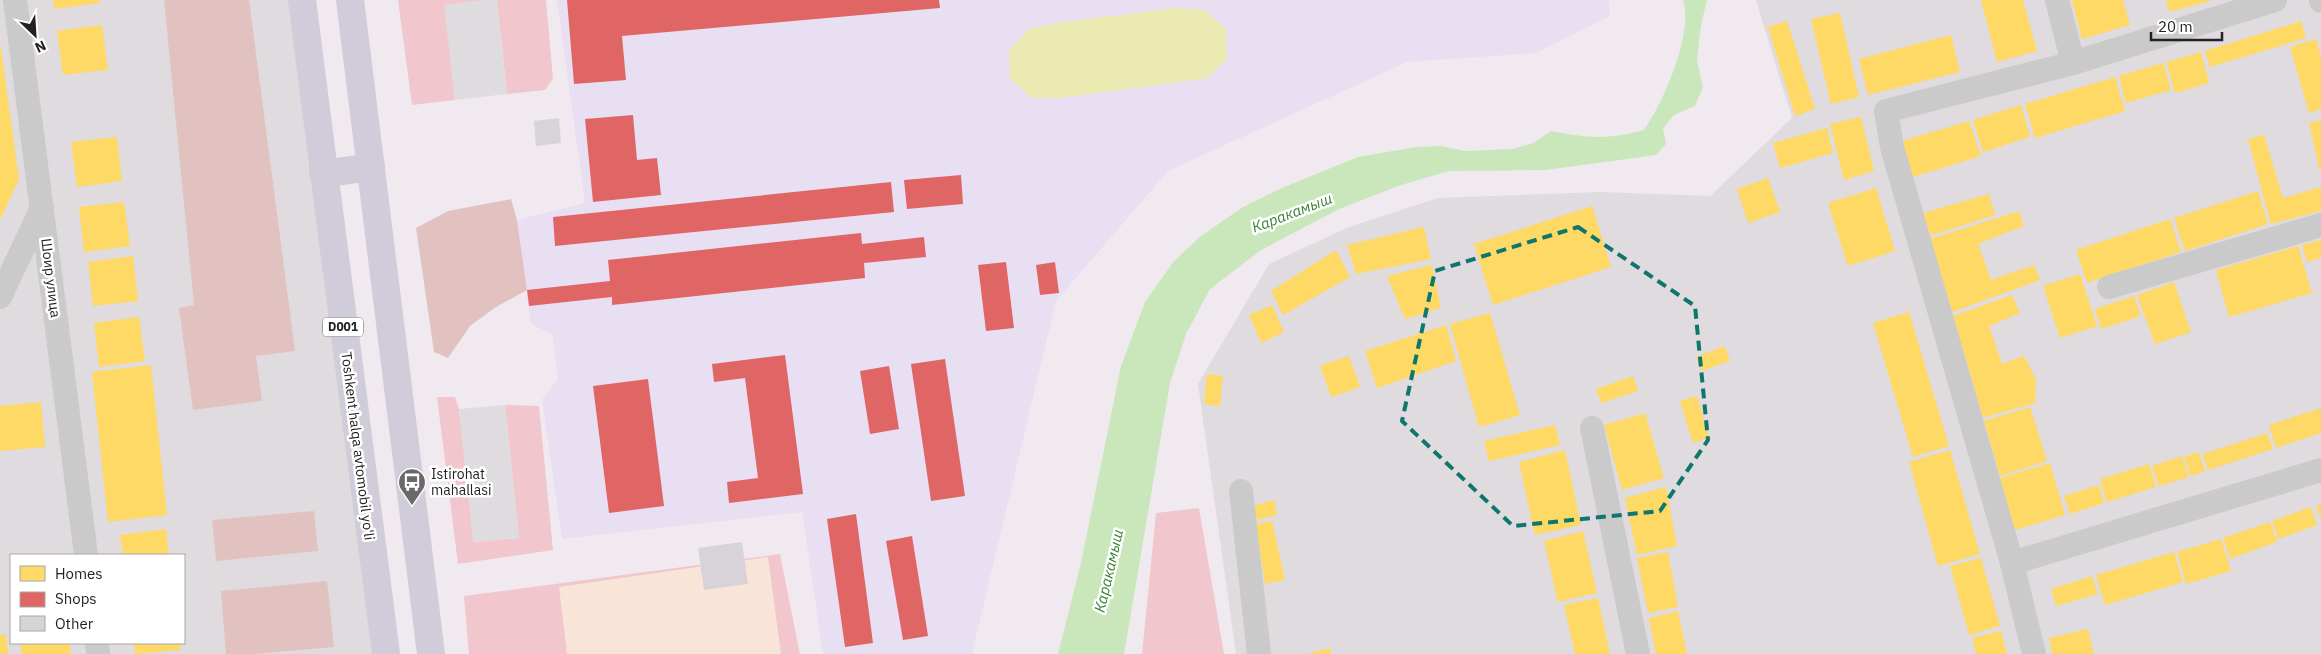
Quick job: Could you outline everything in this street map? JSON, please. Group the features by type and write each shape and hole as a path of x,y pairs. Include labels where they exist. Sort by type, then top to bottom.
{"highway":[{"name":"Toshkent halqa avtomobil yo'li","path":"302,0 386,654"},
{"path":"350,0 431,654"},
{"path":"323,174 371,167"}],"street":[{"name":"Шоир улица","path":"16,0 86,554"},
{"path":"2056,0 2073,63"},
{"path":"2034,654 2012,563 1892,147 1886,111 2073,63 2274,0"},
{"path":"0,296 42,208"},
{"path":"2109,286 2321,225"},
{"path":"1592,428 1638,654"},
{"path":"2012,563 2321,470"},
{"path":"1241,491 1259,654"}],"highlighted area":[{"path":"1578,227 1695,306 1708,440 1660,511 1513,526 1402,421 1435,271"}],"shaded area":[{"path":"0,0 302,0 386,654 0,654"},
{"path":"164,0 249,0 295,351 256,356 262,401 193,410 179,308 194,305"},
{"path":"398,0 484,0 445,5 455,100 412,105"},
{"path":"497,0 546,0 553,79 545,90 507,94"},
{"path":"497,0 507,94 455,100 444,5"},
{"path":"557,0 1609,0 1610,16 1536,53 1407,62 1168,171 1056,301 972,654 823,654 802,512 562,539 542,399 558,379 555,353 552,334 531,324 517,220 585,203"},
{"path":"1756,0 2321,0 2321,654 1236,654 1198,384 1269,264 1349,227 1438,198 1601,192 1710,196 1792,118"},
{"path":"1175,8 1205,10 1226,29 1227,58 1208,78 1060,98 1031,98 1010,78 1009,50 1029,29 1056,23"},
{"path":"511,199 517,220 527,290 496,307 470,326 448,358 434,352 416,228 448,211"},
{"path":"437,397 455,397 459,409 474,542 519,538 505,405 539,406 553,550 458,564"},
{"path":"505,405 519,538 473,542 459,409"},
{"path":"1199,508 1224,654 1142,654 1156,513"},
{"path":"314,511 318,551 216,561 212,520"},
{"path":"780,554 800,654 469,654 464,596"},
{"path":"768,557 781,654 567,654 559,587"},
{"path":"327,581 334,647 254,654 226,654 221,591"}],"water":[{"name":"Каракамыш","path":"1683,0 1707,0 1701,25 1697,60 1703,87 1695,106 1674,115 1663,128 1666,144 1656,155 1546,170 1449,171 1401,185 1339,209 1261,250 1210,289 1186,334 1170,383 1124,654 1058,654 1081,563 1121,366 1145,302 1174,261 1201,236 1243,207 1282,188 1358,157 1416,147 1442,146 1464,151 1513,149 1533,143 1551,131 1608,137 1644,130 1668,86 1681,49 1685,14"}],"building: Homes":[{"path":"53,0 100,0 100,3 55,9"},
{"path":"1981,0 2023,0 2037,51 1997,62"},
{"path":"2072,0 2123,0 2130,25 2082,39"},
{"path":"2166,0 2210,0 2210,1 2169,12"},
{"path":"1840,13 1859,97 1831,104 1811,19"},
{"path":"1787,21 1815,109 1795,116 1768,27"},
{"path":"2301,21 2306,38 2210,67 2205,51"},
{"path":"102,25 108,70 63,75 57,31"},
{"path":"1951,35 1960,72 1868,95 1859,59"},
{"path":"2316,39 2321,57 2321,109 2309,113 2290,47"},
{"path":"0,42 19,179 0,220"},
{"path":"2201,52 2209,83 2175,93 2166,62"},
{"path":"2163,63 2171,90 2126,103 2119,76"},
{"path":"2115,77 2125,111 2035,138 2025,104"},
{"path":"2021,105 2030,137 1983,152 1973,120"},
{"path":"1861,117 1874,171 1844,180 1830,124"},
{"path":"2321,120 2321,172 2320,172 2309,123"},
{"path":"1969,121 1981,156 1913,177 1902,141"},
{"path":"1827,128 1833,153 1780,168 1773,143"},
{"path":"2264,135 2283,198 2321,187 2321,211 2271,224 2248,139"},
{"path":"117,137 122,181 77,187 71,142"},
{"path":"1768,178 1780,212 1748,223 1737,189"},
{"path":"1876,188 1895,251 1848,266 1828,203"},
{"path":"2258,191 2268,224 2185,251 2174,218"},
{"path":"1989,194 1995,215 1929,236 1923,213"},
{"path":"124,202 130,246 84,252 79,207"},
{"path":"1592,206 1611,267 1493,305 1474,244"},
{"path":"2019,211 2024,226 1978,244 1991,280 2034,265 2040,280 1952,312 1930,239"},
{"path":"2170,219 2181,252 2087,283 2076,250"},
{"path":"1424,227 1431,259 1356,274 1347,245"},
{"path":"2321,240 2321,258 2307,262 2302,245"},
{"path":"2298,246 2312,293 2229,317 2216,270"},
{"path":"1336,250 1350,277 1283,315 1271,291"},
{"path":"133,256 138,301 93,306 88,262"},
{"path":"1432,265 1441,308 1405,319 1387,276"},
{"path":"2080,274 2097,326 2060,338 2043,286"},
{"path":"2174,282 2191,332 2155,344 2137,295"},
{"path":"2012,295 2020,313 1989,326 2002,364 2024,356 2036,379 2035,403 1983,418 1953,316"},
{"path":"2134,296 2141,316 2101,329 2095,309"},
{"path":"1272,305 1284,332 1261,343 1249,315"},
{"path":"1909,312 1949,446 1913,457 1873,323"},
{"path":"1490,313 1520,415 1479,427 1450,324"},
{"path":"139,317 145,361 99,367 94,323"},
{"path":"1446,325 1456,361 1377,388 1365,351"},
{"path":"1725,346 1730,361 1701,371 1696,357"},
{"path":"1349,356 1360,387 1331,397 1320,366"},
{"path":"151,365 167,515 108,522 92,372"},
{"path":"1207,374 1223,376 1220,406 1204,404"},
{"path":"1633,376 1638,391 1601,403 1596,389"},
{"path":"1697,396 1709,438 1693,443 1680,401"},
{"path":"41,402 45,447 0,451 0,406"},
{"path":"2030,407 2047,461 2000,476 1984,421"},
{"path":"2321,408 2321,433 2276,448 2269,425"},
{"path":"1645,413 1664,478 1622,490 1604,425"},
{"path":"1555,425 1560,445 1489,461 1484,441"},
{"path":"2267,433 2273,449 2208,470 2203,454"},
{"path":"1565,450 1581,525 1535,535 1519,462"},
{"path":"1950,450 1980,554 1938,566 1909,462"},
{"path":"2199,452 2205,471 2191,476 2184,457"},
{"path":"2182,456 2189,477 2159,486 2152,466"},
{"path":"2050,463 2065,515 2015,530 2000,478"},
{"path":"2149,464 2156,487 2107,502 2100,479"},
{"path":"2099,485 2104,503 2070,514 2064,496"},
{"path":"1666,487 1677,546 1637,555 1625,498"},
{"path":"1274,500 1277,515 1255,520 1253,506"},
{"path":"2321,504 2321,520 2316,506"},
{"path":"2311,507 2317,525 2278,539 2272,521"},
{"path":"1272,521 1285,580 1265,584 1256,524"},
{"path":"2270,522 2277,542 2230,559 2223,538"},
{"path":"166,529 169,554 123,554 120,535"},
{"path":"1583,531 1597,593 1558,602 1544,541"},
{"path":"2221,539 2231,571 2186,584 2177,552"},
{"path":"1668,552 1678,607 1648,613 1637,558"},
{"path":"2174,552 2183,582 2105,605 2096,575"},
{"path":"1981,558 2000,626 1969,635 1950,566"},
{"path":"2092,576 2098,594 2056,606 2051,589"},
{"path":"1598,598 1610,654 1575,654 1564,605"},
{"path":"1678,611 1687,654 1656,654 1649,618"},
{"path":"2088,629 2094,654 2052,654 2049,638"},
{"path":"2001,631 2007,654 1976,654 1972,638"},
{"path":"6,634 8,654 0,654 0,635"},
{"path":"21,644 70,644 71,654 21,654"},
{"path":"134,644 180,644 181,650 135,654"},
{"path":"1330,648 1331,654 1310,654 1310,653"}],"building: Shops":[{"path":"567,0 939,0 940,8 622,36 626,80 574,84"},
{"path":"633,115 637,160 657,158 661,195 593,202 585,119"},
{"path":"961,175 963,204 907,209 904,180"},
{"path":"891,182 894,212 555,246 553,217"},
{"path":"861,233 862,244 924,237 926,257 864,263 865,278 612,305 612,297 529,306 527,290 610,281 608,260"},
{"path":"1006,262 1014,328 986,331 978,265"},
{"path":"1055,262 1059,293 1040,295 1036,265"},
{"path":"785,355 803,494 729,503 727,482 758,478 745,378 714,382 712,364"},
{"path":"945,359 965,496 931,501 911,364"},
{"path":"889,366 899,429 870,434 860,371"},
{"path":"648,379 664,506 609,513 593,386"},
{"path":"856,514 873,643 845,647 827,519"},
{"path":"912,536 928,636 903,640 886,541"}],"building: Other":[{"path":"559,118 561,143 536,146 534,121"},
{"path":"742,542 748,584 704,590 698,548"}],"place":[{"name":"Istirohat mahallasi","path":"412,506"}]}
